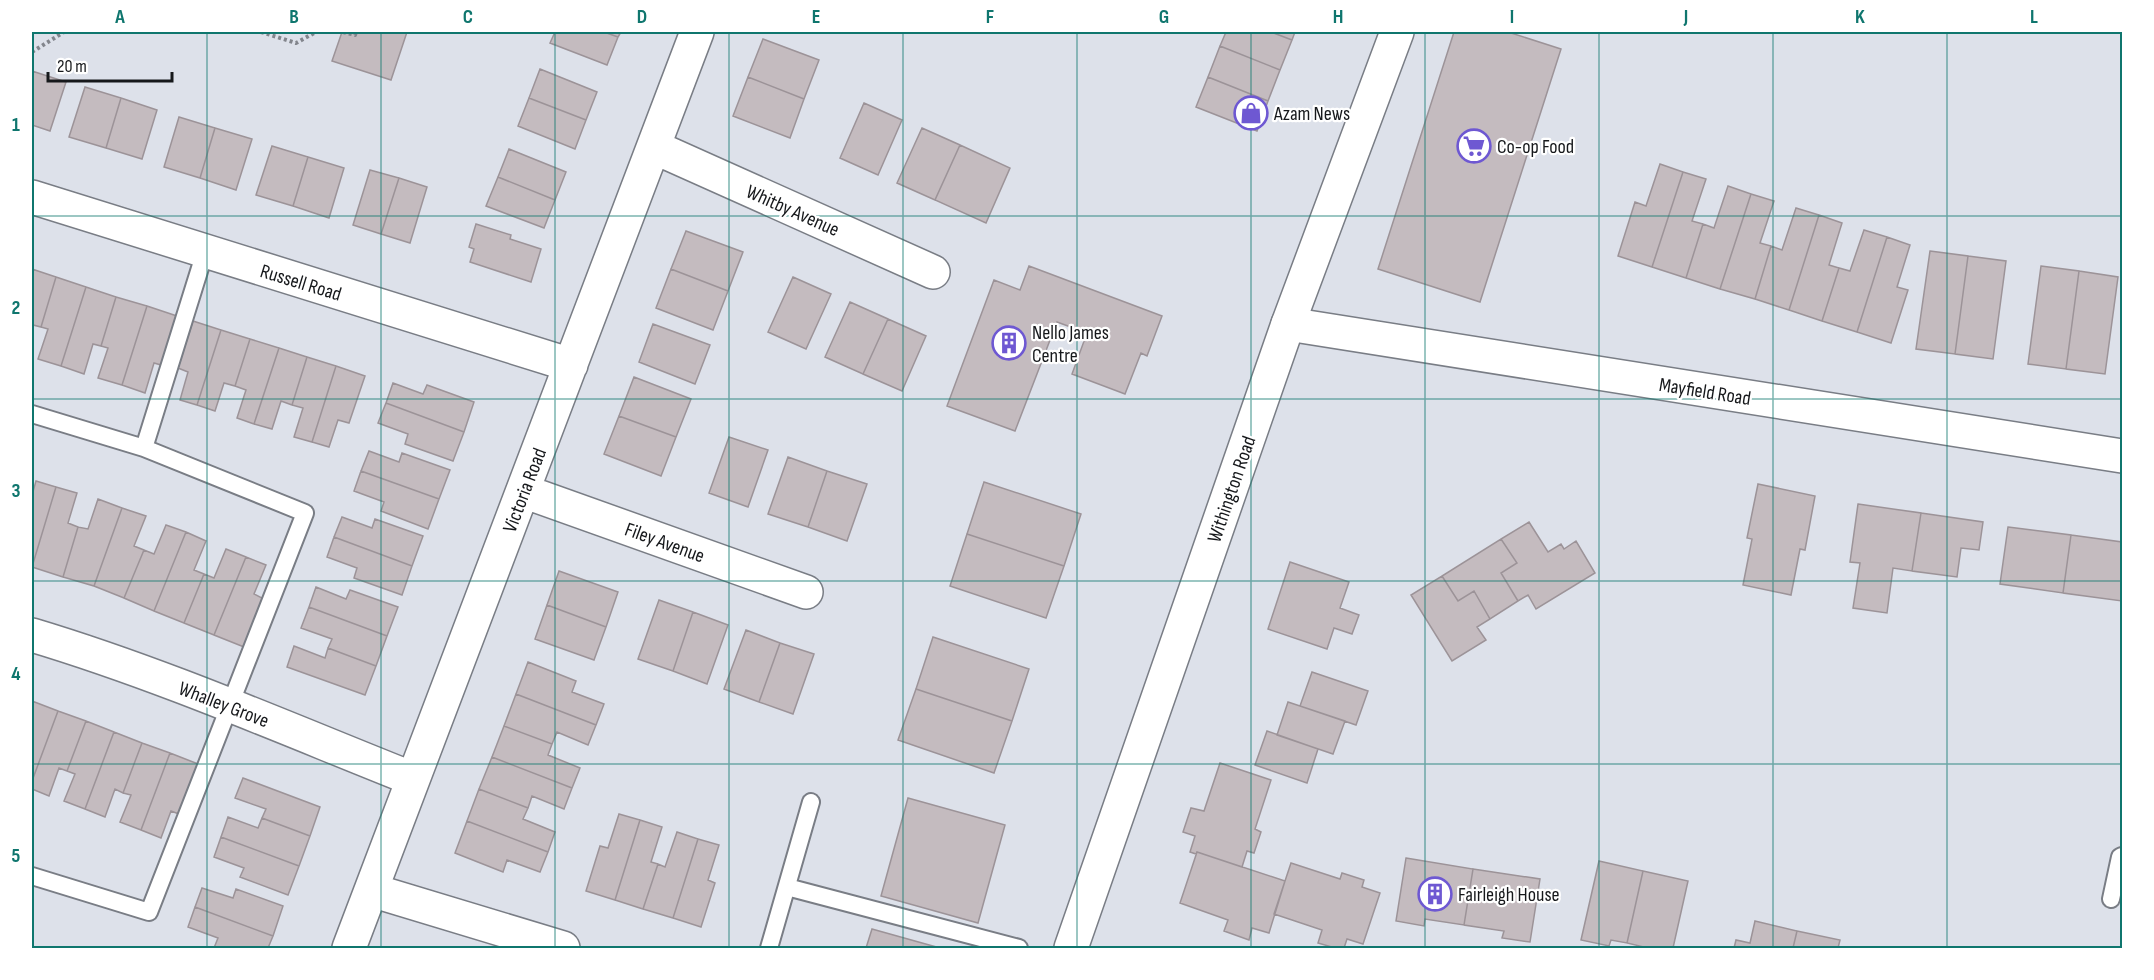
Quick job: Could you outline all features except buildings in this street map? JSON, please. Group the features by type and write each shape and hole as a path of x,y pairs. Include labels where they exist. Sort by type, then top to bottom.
{"street":[{"name":"Victoria Road","path":"349,948 697,32"},
{"name":"Withington Road","path":"1071,948 1288,324 1397,32"},
{"name":"Whitby Avenue","path":"654,147 933,272"},
{"name":"Russell Road","path":"32,197 571,365"},
{"name":"Mayfield Road","path":"1288,324 2122,456"},
{"name":"Filey Avenue","path":"523,491 806,592"},
{"name":"Whalley Grove","path":"32,635 74,648 228,705 414,779"},
{"path":"371,891 563,948"}],"lane":[{"path":"144,448 205,252"},
{"path":"32,414 144,448 305,513 149,912 32,876"},
{"path":"769,948 811,802"},
{"path":"2110,898 2122,856"},
{"path":"786,887 1018,948"}],"path":[{"path":"32,52 64,32"},
{"path":"261,32 296,43 316,32"},
{"path":"343,32 355,36 356,32"}],"place":[{"name":"Azam News","path":"1251,113"},
{"name":"Co-op Food","path":"1474,146"},
{"name":"Nello James Centre","path":"1009,343"},
{"name":"Fairleigh House","path":"1435,894"}]}
